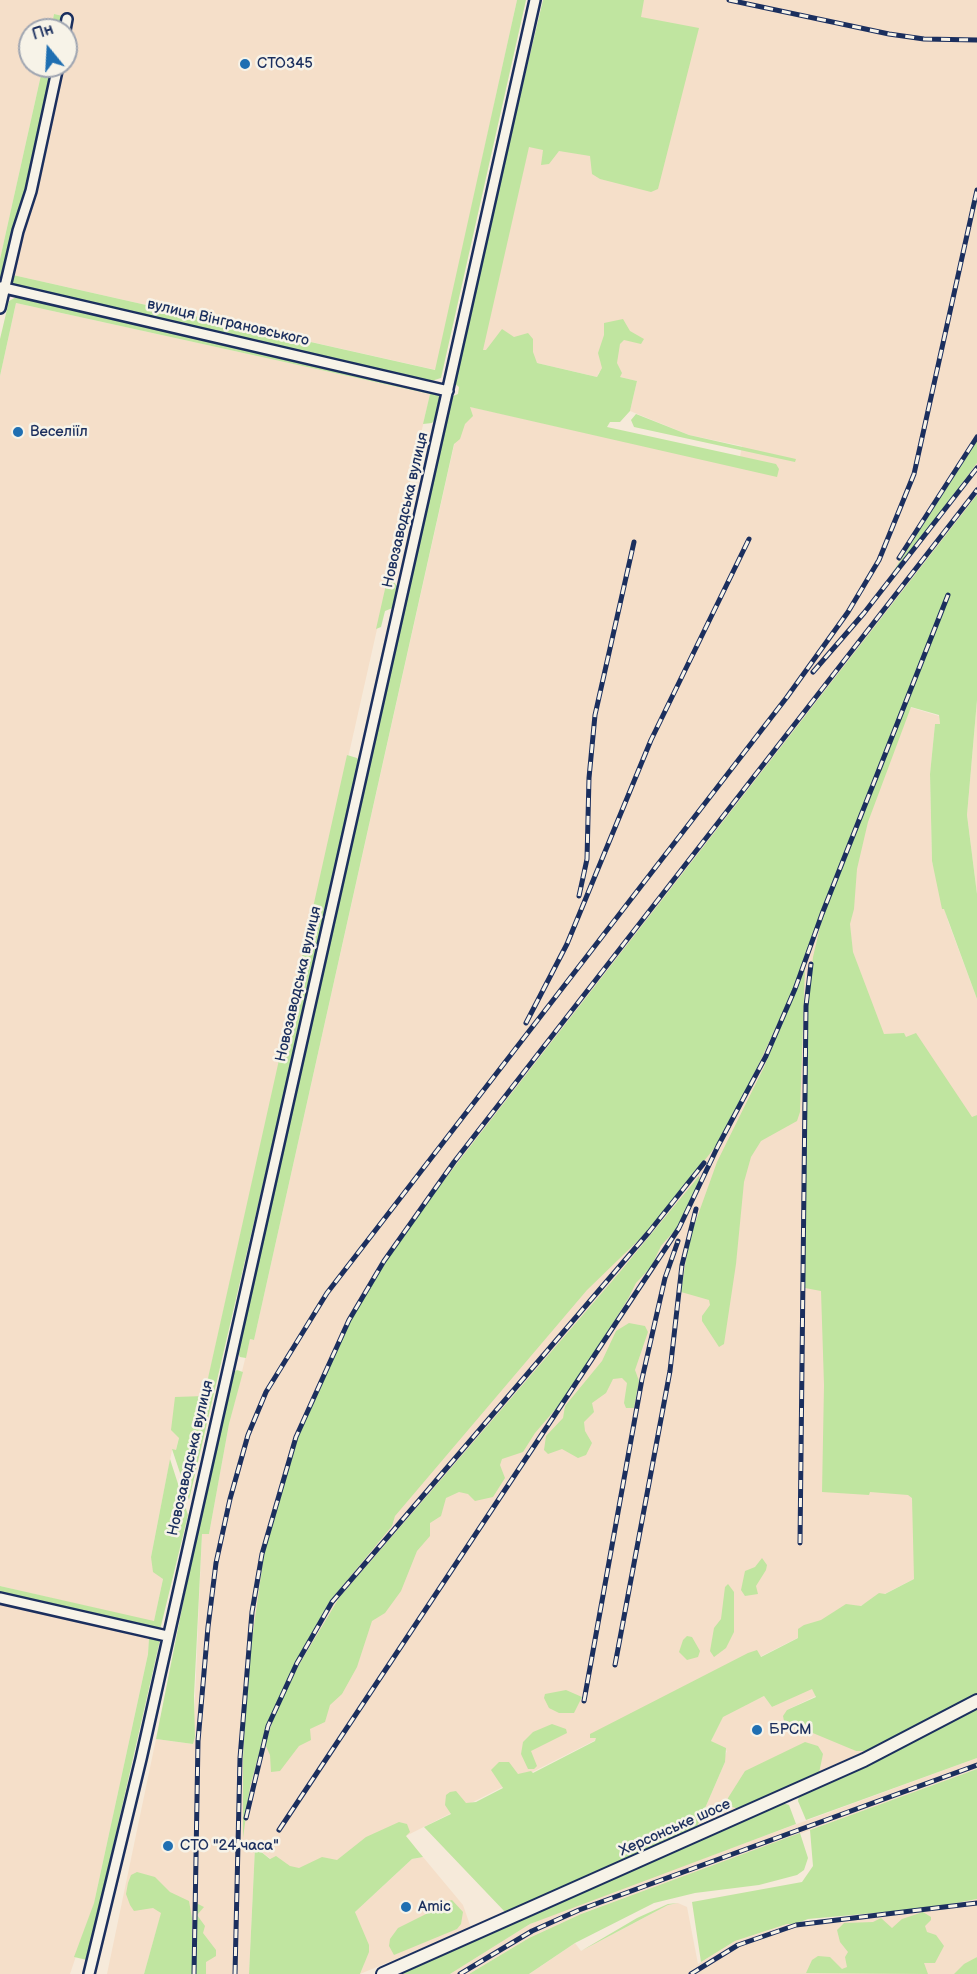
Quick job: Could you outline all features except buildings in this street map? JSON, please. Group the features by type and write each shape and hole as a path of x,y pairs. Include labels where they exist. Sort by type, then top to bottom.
{"main road":[{"name":"Херсонське шосе","path":"383,1974 864,1760 977,1701"}],"street":[{"name":"Новозаводська вулиця","path":"89,1974 141,1759 535,0"},
{"path":"0,308 2,288 31,191 55,78"},
{"name":"вулиця Вінграновського","path":"2,288 448,391"},
{"path":"0,1598 167,1636"}],"shaded area":[{"path":"0,0 517,0 436,370 13,275 22,233 36,192 60,78 78,78 78,18 54,14 53,18 18,18 18,78 40,78 0,259"},
{"path":"562,0 977,0 977,502 886,700 939,716 940,724 935,724 930,774 932,861 948,921 977,999 977,1115 973,1118 977,1126 914,1579 307,1886 255,1847 249,1974 189,1974 162,1911 144,1974 107,1974 156,1739 193,1744 202,1533 209,1534 229,1424 250,1339 254,1340 463,405 738,467 742,446 689,435 630,411 637,381 599,372 597,377 482,350"},
{"path":"16,303 430,394 204,1397 175,1397 179,1438 176,1450 172,1450 151,1557 163,1579 154,1622 0,1586 0,376"},
{"path":"977,700 977,894 967,815"},
{"path":"0,1604 149,1638 148,1654 94,1903 70,1974 0,1974"},
{"path":"812,1688 816,1696 787,1710 856,1751 866,1751 696,1829 725,1762 723,1760 727,1751 711,1741 723,1716 764,1696 772,1707"},
{"path":"977,1758 977,1769 581,1914 529,1938 469,1974 450,1974 530,1924 576,1905"},
{"path":"423,1857 463,1905 471,1928 360,1974 364,1964 355,1912 412,1859"},
{"path":"977,1899 977,1957 955,1974 529,1974 575,1943 581,1951 668,1905 678,1903 687,1907 698,1964 735,1941 787,1924 956,1904"}],"green space":[{"path":"517,0 526,0 441,378 428,382 232,335 15,287 12,284 13,275 435,370"},
{"path":"543,0 644,0 641,17 699,28 658,189 651,192 600,179 592,174 590,156 559,151 549,164 541,165 543,150 529,147 483,350 486,350 502,329 514,337 528,333 533,339 533,352 537,363 597,377 602,368 598,353 604,335 604,323 623,319 630,331 644,339 641,344 624,340 620,344 617,363 622,373 620,377 637,381 630,411 620,422 610,422 607,427 776,464 779,469 777,477 470,407 473,416 465,424 460,439 454,444 254,1340 250,1339 246,1358 240,1357 238,1353 451,400 458,394 459,387 453,382 454,373"},
{"path":"54,14 63,16 63,18 53,18"},
{"path":"40,78 51,78 28,187 14,228 0,282 0,259"},
{"path":"20,295 440,394 439,413 432,423 423,424 430,394 16,303 0,376 0,339 9,301"},
{"path":"636,414 689,435 796,459 795,462 634,427 631,420"},
{"path":"977,441 977,463 903,563 889,578"},
{"path":"977,495 977,700 967,815 977,894 977,999 944,909 942,909 932,861 930,774 935,724 940,724 939,715 911,707 868,822 857,869 854,909 850,924 853,952 884,1034 904,1033 906,1037 916,1033 972,1117 977,1115 977,1694 866,1751 856,1751 784,1721 783,1716 787,1710 816,1697 812,1689 772,1707 764,1696 723,1717 711,1741 726,1748 725,1762 696,1829 506,1913 424,1827 451,1814 445,1805 446,1795 450,1792 456,1791 466,1803 476,1802 503,1788 491,1770 499,1762 509,1762 518,1774 531,1771 533,1773 595,1741 596,1738 590,1738 590,1734 748,1653 757,1650 761,1657 798,1638 798,1629 804,1625 821,1620 846,1604 861,1606 879,1593 885,1594 914,1579 912,1498 908,1495 870,1492 869,1495 822,1492 824,1385 821,1291 805,1288 807,1007 813,957 823,914 948,594 820,914 794,988 739,1107 716,1146 648,1231 587,1290 395,1516 392,1526 330,1601 296,1661 267,1724 250,1787 243,1838 243,1758 248,1668 264,1554 298,1437 322,1378 350,1321 399,1240 455,1166"},
{"path":"392,558 397,561 394,582 399,589 395,607 385,611 381,627 376,629"},
{"path":"347,755 357,758 361,764 189,1500 172,1449 176,1450 179,1438 171,1430 175,1397 204,1396"},
{"path":"805,969 800,1112 797,1121 761,1141 751,1157 744,1182 736,1264 724,1344 719,1347 702,1321 702,1316 710,1305 709,1300 681,1292 689,1240 717,1162 764,1067"},
{"path":"699,1176 700,1180 676,1229 661,1246 651,1267 636,1283 566,1397 535,1433 523,1452 502,1459 500,1465 505,1478 493,1497 475,1501 468,1494 459,1492 446,1498 441,1516 430,1523 430,1536 417,1551 401,1591 385,1613 372,1621 357,1667 342,1694 330,1705 325,1722 310,1729 311,1740 299,1746 280,1771 271,1772 270,1755 265,1744 276,1711 300,1663 339,1598 619,1273"},
{"path":"629,1323 645,1326 648,1332 635,1370 639,1381 634,1408 626,1408 624,1403 627,1383 622,1378 613,1379 606,1393 592,1403 594,1412 584,1422 585,1431 592,1443 586,1455 578,1458 562,1449 548,1454 544,1450 546,1436 563,1418 565,1406 602,1361 616,1331"},
{"path":"237,1370 243,1372 229,1424 209,1534 202,1534 194,1696 195,1737 193,1744 156,1739 197,1533 234,1372"},
{"path":"170,1459 188,1515 160,1630 0,1595 0,1586 154,1621 163,1579 153,1572 151,1557"},
{"path":"762,1558 767,1565 756,1586 758,1594 745,1596 741,1590 745,1571 755,1567"},
{"path":"728,1584 734,1592 734,1632 726,1648 714,1657 710,1651 714,1628 721,1619 725,1587"},
{"path":"0,1601 160,1640 87,1960 74,1957 94,1903 148,1654 149,1638 0,1604"},
{"path":"687,1636 692,1637 700,1651 698,1657 687,1660 679,1652"},
{"path":"566,1690 582,1697 574,1713 559,1713 549,1708 544,1698 545,1694"},
{"path":"977,1707 977,1758 806,1820 798,1801 799,1795"},
{"path":"552,1724 566,1729 567,1733 531,1751 537,1766 534,1769 528,1769 521,1754 523,1742 533,1732"},
{"path":"805,1742 818,1746 823,1754 819,1773 740,1809 728,1806 728,1798 745,1771"},
{"path":"977,1769 977,1899 930,1908 808,1919 735,1941 701,1962 692,1902 802,1882 813,1866 810,1830"},
{"path":"783,1803 789,1805 796,1824 530,1924 450,1974 401,1974"},
{"path":"399,1822 407,1824 410,1832 406,1836 423,1857 412,1859 355,1912 369,1945 369,1952 360,1974 249,1974 255,1847 270,1859 276,1856 290,1866 299,1868 322,1857 337,1860 366,1837"},
{"path":"800,1833 808,1858 804,1870 797,1875 759,1885 695,1893 654,1903 575,1943 529,1974 469,1974 529,1938 581,1914"},
{"path":"137,1872 155,1877 170,1892 189,1901 192,1918 192,1974 144,1974 161,1913 153,1908 134,1911 130,1905 126,1894 128,1883 131,1875"},
{"path":"452,1900 463,1912 461,1924 457,1929 394,1955 389,1946 390,1939 398,1928 428,1913 435,1906 438,1910 450,1905 448,1901"},
{"path":"678,1903 668,1905 581,1951 637,1918 668,1904"},
{"path":"196,1905 204,1907 197,1915 205,1926 203,1933 216,1950 216,1956 206,1962 206,1974 195,1974"},
{"path":"923,1912 931,1917 925,1926 927,1932 936,1935 944,1946 935,1963 924,1963 928,1974 806,1973 812,1960 818,1956 830,1957 842,1969 847,1967 845,1957 848,1952 840,1942 837,1930 844,1923 873,1922 881,1918 892,1928 902,1919"},
{"path":"977,1957 977,1974 954,1974 964,1964"}],"railway":[{"path":"729,0 889,34 924,39 977,40"},
{"path":"194,1974 198,1741 208,1627 216,1563 230,1499 248,1435 266,1392 327,1293 787,697 848,612 879,560 914,474 977,190"},
{"path":"899,558 977,437"},
{"path":"813,672 864,613 977,468"},
{"path":"235,1974 240,1758 252,1612 262,1554 296,1437 349,1320 384,1261 454,1162 977,490"},
{"path":"526,1023 567,944 651,740 749,539"},
{"path":"579,896 587,859 589,778 595,715 634,542"},
{"path":"279,1830 679,1228 718,1146 766,1056 795,989 822,914 948,595"},
{"path":"800,1543 806,1006 811,964"},
{"path":"246,1818 268,1726 297,1663 332,1602 649,1232 704,1163"},
{"path":"615,1665 670,1371 682,1265 696,1209"},
{"path":"584,1701 642,1379 665,1278 678,1241"},
{"path":"460,1974 532,1931 579,1910 977,1765"},
{"path":"691,1974 738,1945 796,1925 977,1903"}],"place":[{"name":"СТО345","path":"245,64"},
{"name":"Веселіїл","path":"18,432"},
{"name":"БРСМ","path":"757,1730"},
{"name":"СТО \"24 часа\"","path":"168,1846"},
{"name":"Amic","path":"406,1907"}]}
